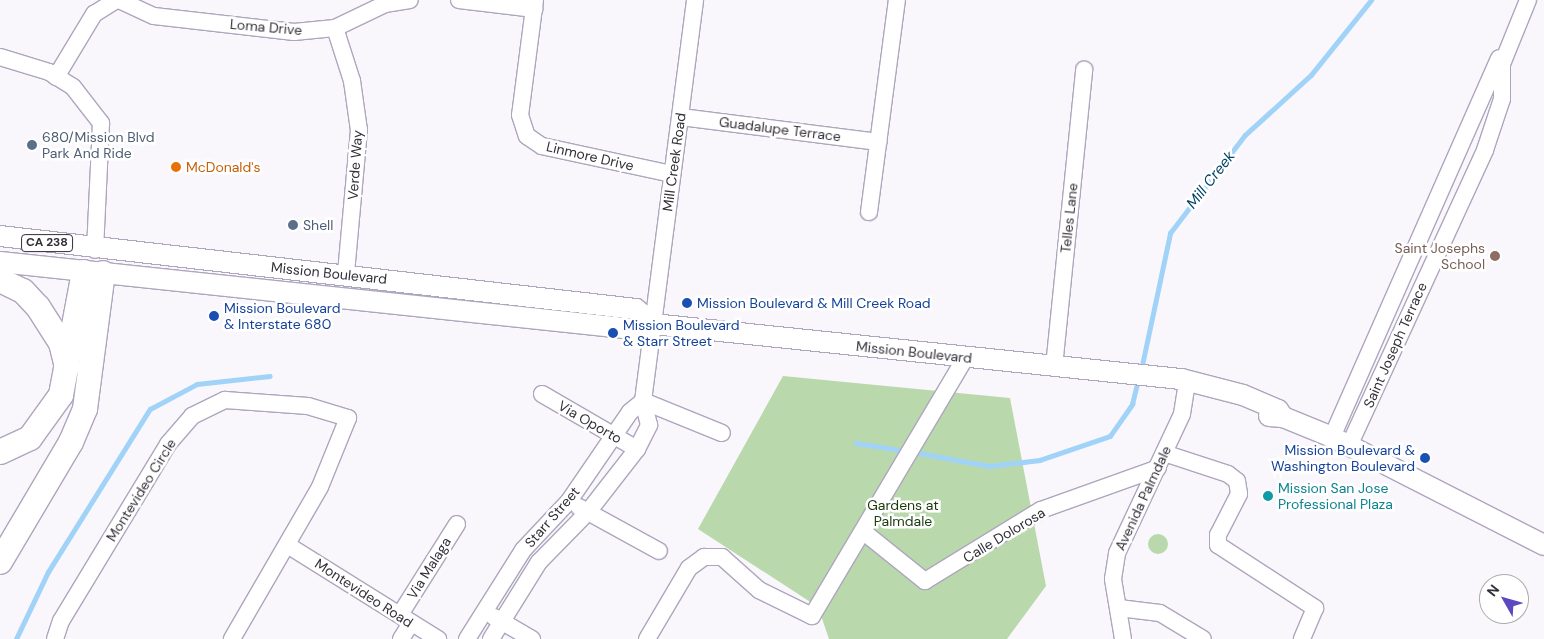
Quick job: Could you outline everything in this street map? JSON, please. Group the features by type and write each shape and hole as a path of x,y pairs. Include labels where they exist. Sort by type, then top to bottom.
{"highway":[{"path":"0,452 30,438 49,416 68,373 94,272"},
{"path":"0,562 71,442 85,409 94,272"},
{"path":"0,280 23,291 38,307 61,344 68,373"}],"main road":[{"name":"Mission Boulevard","path":"0,236 95,250 346,274 636,309 653,324"},
{"path":"94,272 95,250"},
{"name":"Mission Boulevard","path":"0,262 633,329 653,324 1124,374 1173,383 1181,379 1243,395 1278,410 1282,416 1341,441 1544,545"}],"street":[{"name":"Loma Drive","path":"56,76 94,14 117,0 154,16 294,32 336,28 385,4 410,0"},
{"path":"460,0 534,4"},
{"name":"Mill Creek Road","path":"653,324 681,117 694,0"},
{"path":"869,212 897,0"},
{"name":"Saint Joseph Terrace","path":"1341,441 1485,85 1506,48 1528,0"},
{"name":"Linmore Drive","path":"534,4 520,115 527,136 542,146 672,174"},
{"name":"Verde Way","path":"336,28 352,81 359,130 346,274"},
{"name":"Saint Joseph Terrace","path":"1341,441 1485,150 1502,99 1500,84 1506,48"},
{"path":"0,57 56,76 85,99 100,123 95,250"},
{"name":"Telles Lane","path":"1054,367 1084,70"},
{"name":"Guadalupe Terrace","path":"681,117 878,142"},
{"name":"Starr Street","path":"491,639 539,562 588,512 638,449 649,424 643,402 653,324"},
{"path":"647,639 689,568 704,557 722,557 759,590 812,616 865,533 966,357"},
{"name":"Avenida Palmdale","path":"1123,639 1114,578 1117,552 1182,414 1173,383"},
{"name":"Via Oporto","path":"542,394 614,437 638,449"},
{"name":"Montevideo Circle","path":"55,639 61,621 168,444 192,416 225,400 308,406 348,418 320,487 289,546 232,639"},
{"path":"643,402 722,433"},
{"name":"Starr Street","path":"467,639 523,550 569,501 614,437 643,402"},
{"path":"1161,461 1228,474 1237,481 1239,494 1218,535 1218,545 1315,608 1302,639"},
{"name":"Calle Dolorosa","path":"865,533 925,581 1041,510 1161,461"},
{"path":"569,501 660,550"},
{"name":"Via Malaga","path":"401,639 406,618 456,524"},
{"name":"Montevideo Road","path":"289,546 438,639"},
{"path":"1119,608 1160,613 1204,639"},
{"path":"484,611 532,639"}],"green space":[{"name":"Gardens at Palmdale","path":"783,376 1010,398 1046,586 1007,639 829,639 818,607 698,529"},
{"path":"1158,534 1165,537 1168,544 1165,551 1158,554 1151,551 1148,544 1151,537"}],"waterway":[{"name":"Mill Creek","path":"1141,370 1170,233 1245,135 1311,75 1371,0"},
{"path":"16,639 48,572 150,409 197,384 270,376"},
{"path":"914,452 989,466 1040,460 1110,436 1132,404 1138,380"},
{"path":"856,443 906,451"}],"place":[{"name":"680/Mission Blvd Park And Ride","path":"32,145"},
{"name":"McDonald's","path":"176,167"},
{"name":"Shell","path":"293,225"},
{"name":"Saint Josephs School","path":"1495,256"},
{"name":"Mission Boulevard & Mill Creek Road","path":"687,303"},
{"name":"Mission Boulevard & Interstate 680","path":"214,316"},
{"name":"Mission Boulevard & Starr Street","path":"613,333"},
{"name":"Mission Boulevard & Washington Boulevard","path":"1425,458"},
{"name":"Mission San Jose Professional Plaza","path":"1268,496"}]}
